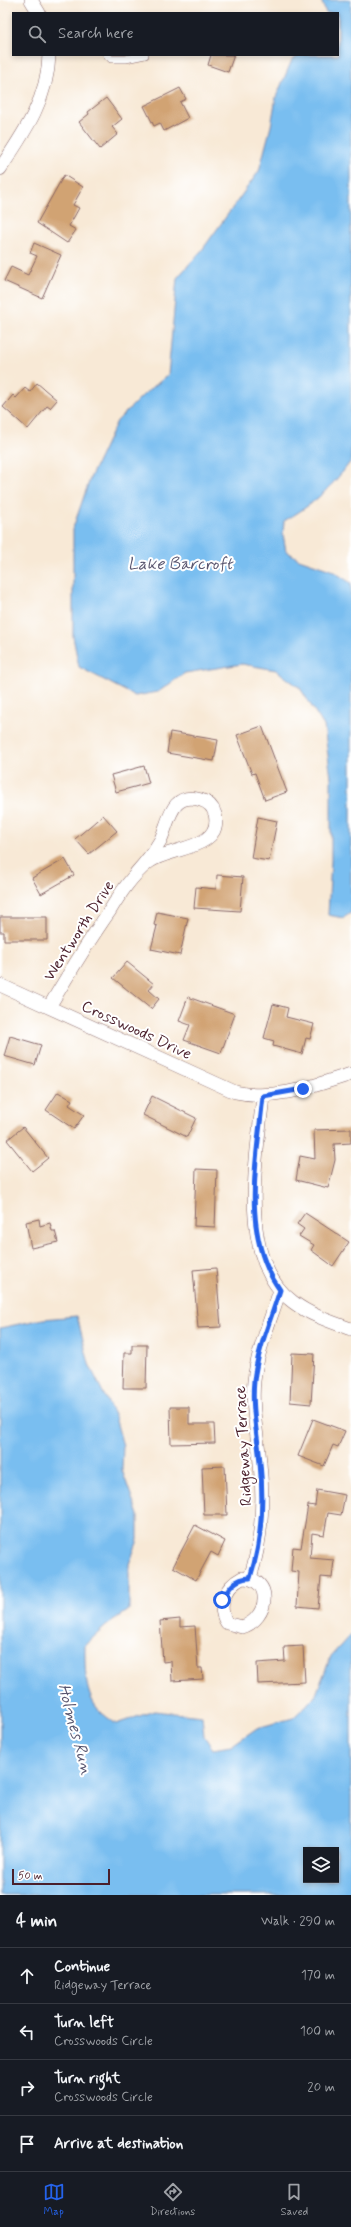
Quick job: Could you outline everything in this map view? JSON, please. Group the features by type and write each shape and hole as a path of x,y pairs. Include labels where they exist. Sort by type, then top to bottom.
{"street":[{"path":"31,0 38,12"},
{"path":"0,169 20,139 38,106 45,89 49,56"},
{"name":"Wentworth Drive","path":"49,1007 100,923 136,873 151,857 161,840 168,817 178,803 189,798 201,799 209,804 214,811 216,821 210,836 203,843 164,853 148,862 136,873"},
{"name":"Crosswoods Drive","path":"0,985 235,1092 263,1096 303,1089 351,1074"},
{"path":"263,1096 254,1192 256,1221 264,1263 270,1276 280,1290 292,1302 306,1311 351,1329"},
{"name":"Ridgeway Terrace","path":"250,1578 255,1562 263,1513 254,1405 254,1381 258,1362 280,1290"}],"lane":[{"path":"108,56 111,59 126,59 140,56"}],"water":[{"name":"Lake Barcroft","path":"321,0 351,0 351,461 336,480 321,495 284,521 283,534 286,551 299,559 331,570 351,583 351,913 343,918 328,915 331,861 331,778 324,726 300,688 276,670 242,664 185,673 158,692 135,696 79,667 73,637 73,528 91,476 117,421 142,396 168,375 177,278 202,250 259,171 271,126 276,97 292,60 298,56 339,56 339,12 326,12"},
{"name":"Holmes Run","path":"77,1316 89,1364 115,1417 123,1446 122,1470 138,1515 138,1540 129,1564 129,1610 106,1626 85,1645 86,1679 90,1695 93,1703 104,1715 116,1724 154,1711 202,1716 204,1736 213,1749 231,1746 257,1728 293,1718 315,1697 331,1656 351,1634 351,1895 0,1895 0,1328 43,1319"}],"building":[{"path":"211,56 234,56 228,72 208,65"},
{"path":"180,88 186,99 180,102 188,118 164,131 160,123 154,126 144,106"},
{"path":"106,98 122,119 112,127 118,134 100,149 79,122 89,114 88,112"},
{"path":"64,175 83,187 73,205 79,208 69,226 76,230 67,243 37,223"},
{"path":"34,243 61,255 42,298 4,281 11,267 28,275 37,256 30,253"},
{"path":"37,383 57,400 50,408 47,406 28,429 3,407 13,395 16,398 25,388 30,392"},
{"path":"262,726 287,792 265,800 255,773 252,774 237,735"},
{"path":"170,732 218,740 214,761 167,753"},
{"path":"144,766 149,783 116,792 111,775"},
{"path":"103,815 117,831 89,854 75,839"},
{"path":"258,817 277,821 269,861 251,858"},
{"path":"65,859 74,875 41,894 32,878"},
{"path":"217,875 243,877 240,911 194,908 196,887 216,889"},
{"path":"157,912 188,918 180,955 151,949 157,926 154,925"},
{"path":"0,917 47,917 47,940 4,940 4,932 0,932"},
{"path":"127,962 154,984 149,990 159,999 151,1009 113,978"},
{"path":"188,997 235,1014 221,1053 184,1040 190,1025 179,1021"},
{"path":"273,1004 288,1008 286,1017 314,1024 310,1039 306,1038 302,1054 273,1046 274,1041 264,1038"},
{"path":"10,1036 41,1045 35,1065 4,1056"},
{"path":"58,1092 72,1100 69,1105 84,1115 74,1129 46,1110"},
{"path":"152,1096 196,1118 187,1137 143,1115"},
{"path":"23,1127 48,1158 32,1171 7,1140"},
{"path":"351,1129 351,1143 334,1144 335,1160 328,1188 296,1180 300,1156 315,1159 314,1130"},
{"path":"196,1169 217,1170 215,1227 194,1226"},
{"path":"305,1213 349,1242 333,1266 311,1250 314,1245 299,1236 304,1229 297,1224"},
{"path":"39,1219 40,1226 50,1223 52,1231 55,1231 58,1242 31,1248 26,1222"},
{"path":"216,1268 221,1327 198,1328 193,1270"},
{"path":"132,1345 147,1345 146,1388 123,1388 124,1353 132,1353"},
{"path":"292,1353 314,1354 311,1404 290,1402"},
{"path":"170,1407 189,1407 189,1424 214,1424 215,1443 171,1444"},
{"path":"313,1419 345,1431 338,1447 333,1445 324,1466 298,1456"},
{"path":"225,1466 227,1515 204,1515 202,1467"},
{"path":"317,1490 345,1495 341,1515 328,1513 324,1535 312,1533 310,1558 334,1560 332,1578 321,1577 318,1608 297,1606 299,1572 291,1571 293,1547 301,1548 308,1505 315,1506"},
{"path":"195,1525 225,1541 218,1556 211,1552 196,1580 173,1567"},
{"path":"180,1619 180,1627 195,1626 198,1668 202,1668 203,1679 172,1681 171,1661 163,1662 160,1621"},
{"path":"303,1646 305,1682 258,1684 257,1663 285,1661 284,1647"}],"route":[{"path":"222,1600 235,1582 242,1578 250,1578 255,1562 263,1513 254,1405 254,1381 258,1362 280,1290 270,1276 264,1263 258,1241 256,1221 254,1192 263,1096 303,1089"}]}
